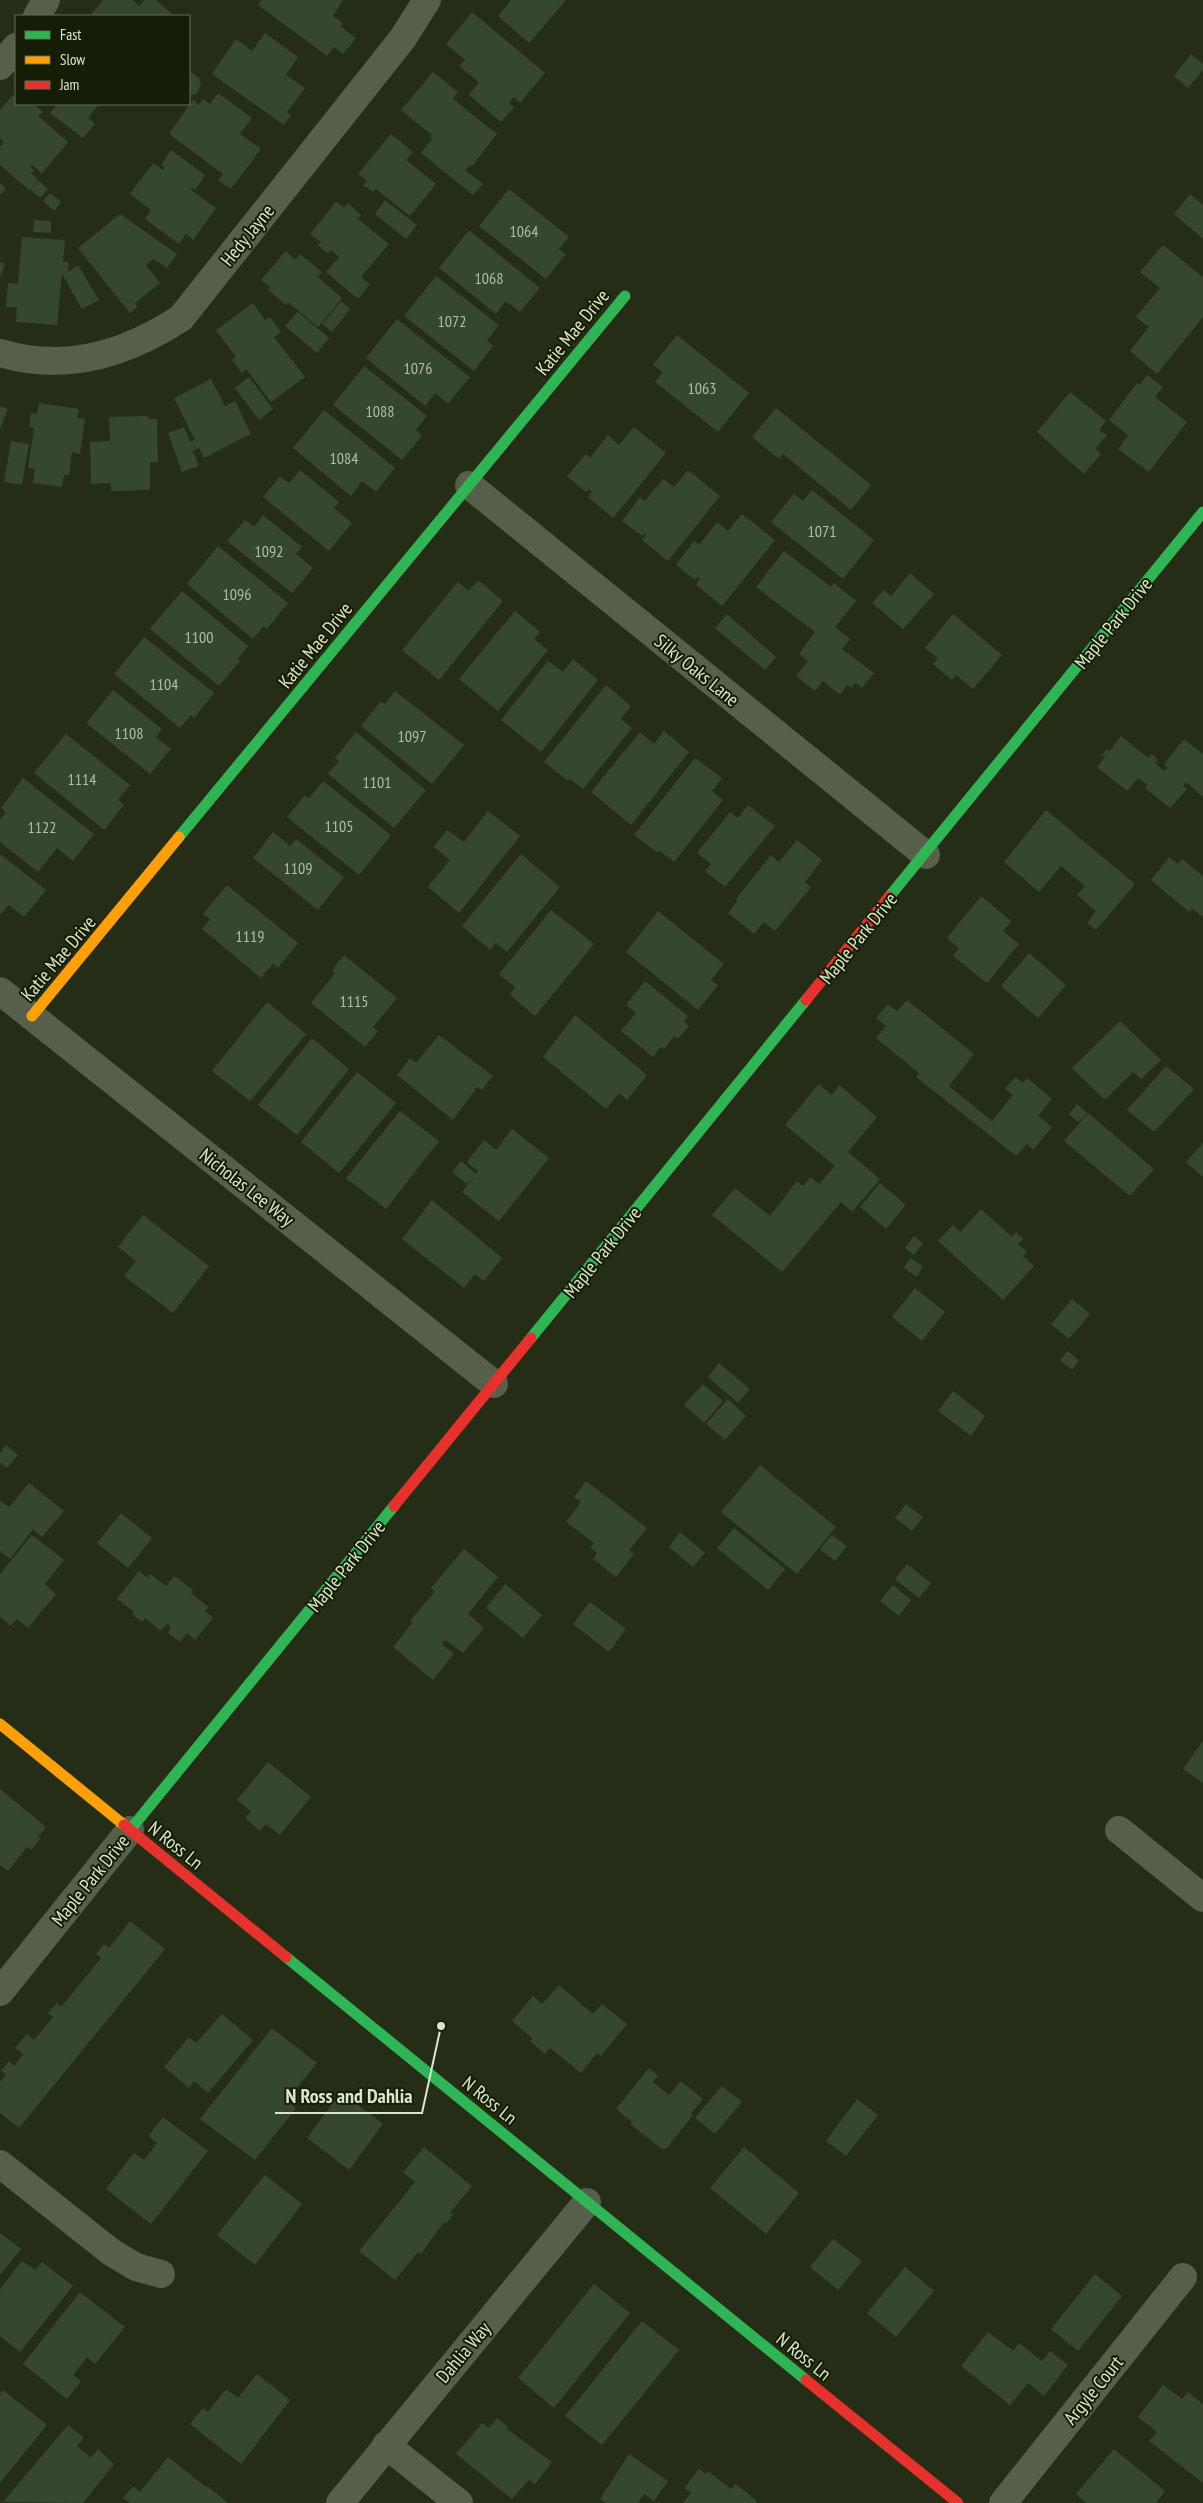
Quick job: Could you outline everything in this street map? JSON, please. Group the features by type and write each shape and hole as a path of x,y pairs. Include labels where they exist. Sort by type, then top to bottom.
{"street":[{"path":"38,15 46,0"},
{"name":"Hedy Jayne","path":"0,354 32,360 88,358 117,352 152,336 181,318 404,38 427,0"},
{"path":"0,66 15,48"},
{"name":"Katie Mae Drive","path":"32,1016 625,296"},
{"name":"Silky Oaks Lane","path":"469,485 926,855"},
{"name":"Maple Park Drive","path":"0,1992 1203,512"},
{"name":"Nicholas Lee Way","path":"0,991 494,1384"},
{"name":"N Ross Ln","path":"0,1724 958,2503"},
{"path":"1119,1830 1203,1898"},
{"path":"0,2164 111,2252 136,2267 161,2274"},
{"name":"Dahlia Way","path":"340,2503 587,2202"},
{"name":"Argyle Court","path":"1003,2503 1183,2277"},
{"path":"386,2445 459,2503"}],"building":[{"path":"103,0 133,0 139,6 144,0 156,0 171,13 169,15 91,15"},
{"path":"262,0 343,0 333,16 343,23 340,26 356,38 343,54 334,47 327,56 258,5"},
{"path":"511,0 566,0 529,43 498,16"},
{"path":"472,12 545,73 520,103 514,97 509,103 514,107 501,122 469,95 479,82 459,66 465,60 446,44"},
{"path":"265,33 298,57 286,75 305,88 287,112 291,115 284,125 212,74 236,39 252,51"},
{"path":"1191,54 1203,64 1203,70 1188,88 1174,76"},
{"path":"433,72 458,92 453,99 497,134 472,166 470,165 465,170 483,184 473,195 421,153 432,139 430,138 432,135 401,110"},
{"path":"190,74 199,78 201,86 196,94 190,95"},
{"path":"218,93 252,118 240,134 261,149 231,189 218,180 223,174 169,134 193,100 199,105 203,99 210,104"},
{"path":"13,95 15,96 15,105 34,105 43,112 38,116 68,142 42,173 32,165 30,167 34,170 31,173 38,179 29,190 0,165 0,147 4,142 0,138 0,110"},
{"path":"57,105 98,105 88,118 95,124 83,138 50,113"},
{"path":"391,134 413,152 406,160 436,184 410,216 376,189 373,192 363,185 367,181 358,174"},
{"path":"171,150 205,175 195,190 192,188 191,190 216,208 193,240 186,234 179,244 145,219 151,210 130,194 153,163 163,170 165,167 161,165"},
{"path":"38,180 48,189 40,198 30,189"},
{"path":"0,183 6,189 0,195"},
{"path":"509,189 569,237 559,249 566,254 546,279 479,226"},
{"path":"50,193 61,202 54,211 43,201"},
{"path":"1190,194 1203,205 1203,239 1174,214"},
{"path":"385,200 417,225 406,239 375,214"},
{"path":"336,202 344,208 348,203 361,215 358,219 389,244 361,277 370,284 358,299 326,272 339,257 331,250 328,254 318,245 321,242 310,234"},
{"path":"120,214 177,254 167,268 153,259 146,265 160,283 135,303 137,307 130,313 78,248"},
{"path":"34,220 51,221 51,233 33,232"},
{"path":"469,230 540,288 520,312 506,301 496,314 439,268"},
{"path":"22,237 65,240 63,262 69,262 68,272 78,265 99,300 82,309 62,274 57,325 16,322 17,307 6,307 8,283 18,284"},
{"path":"1163,245 1203,277 1203,317 1157,374 1130,351 1149,327 1136,317 1160,288 1140,272"},
{"path":"286,251 295,260 300,254 322,272 318,277 342,298 318,327 288,302 286,305 268,290 270,287 261,280"},
{"path":"0,262 5,264 0,277"},
{"path":"436,276 499,325 487,341 493,346 474,371 404,316"},
{"path":"341,301 350,309 332,332 322,324"},
{"path":"253,303 265,320 270,317 281,332 274,337 305,377 271,402 246,369 242,373 232,360 236,357 216,330"},
{"path":"298,312 329,338 317,353 285,326"},
{"path":"397,319 470,377 448,404 435,393 425,406 366,358"},
{"path":"677,335 749,393 718,432 655,382 663,372 653,365"},
{"path":"364,366 427,416 416,430 422,436 402,460 333,405"},
{"path":"1147,375 1163,387 1155,397 1187,422 1149,472 1118,449 1128,435 1109,420 1137,383 1140,385"},
{"path":"249,377 273,409 259,420 235,388"},
{"path":"211,379 225,406 235,401 251,434 204,458 199,448 193,451 199,466 182,472 168,433 184,427 190,442 195,440 174,398"},
{"path":"1070,392 1106,421 1099,430 1107,435 1095,449 1101,454 1084,474 1037,432"},
{"path":"39,403 79,409 77,418 85,419 80,454 72,452 69,475 64,475 62,487 33,483 35,469 28,468 34,428 29,427 31,413 37,414"},
{"path":"0,406 8,409 0,429"},
{"path":"776,408 871,485 851,510 783,454 779,459 752,437"},
{"path":"324,410 395,468 376,492 362,481 351,496 293,448"},
{"path":"148,416 149,419 157,419 158,462 150,462 150,490 111,491 111,483 91,484 90,442 110,441 109,417"},
{"path":"634,427 666,453 613,518 588,497 592,492 589,489 586,492 567,476 586,454 590,458 608,435 619,445"},
{"path":"11,441 29,444 22,485 4,482"},
{"path":"300,470 339,502 334,508 352,523 329,551 263,497 280,476 289,483"},
{"path":"688,470 720,496 668,561 642,540 646,535 644,533 642,536 622,521 640,497 645,501 663,479 674,487"},
{"path":"812,490 874,540 843,579 771,522 794,494 803,501"},
{"path":"742,514 775,540 722,606 696,585 700,579 698,577 695,580 676,565 694,541 699,545 717,522 728,531"},
{"path":"263,515 302,547 296,554 313,568 292,593 227,541 245,520 254,527"},
{"path":"218,546 288,603 267,629 264,626 253,639 187,584"},
{"path":"784,551 831,587 834,583 856,601 835,627 850,639 842,649 874,673 862,688 855,683 851,688 847,685 840,695 823,681 815,691 796,676 808,661 799,654 815,632 756,587"},
{"path":"910,573 934,594 903,629 872,603 884,590 891,596"},
{"path":"478,580 503,601 439,680 402,650 458,582 469,591"},
{"path":"182,591 248,646 238,659 240,661 219,686 150,629"},
{"path":"515,611 540,632 534,639 548,650 498,711 459,679"},
{"path":"727,614 776,657 765,670 715,628"},
{"path":"953,614 1002,655 973,689 956,675 952,680 933,664 938,658 925,648"},
{"path":"144,637 214,693 194,718 191,715 180,728 114,674"},
{"path":"573,659 598,680 541,752 501,720 548,661 563,672"},
{"path":"606,685 631,706 621,719 632,728 583,789 570,779 568,781 544,762"},
{"path":"113,690 162,729 156,737 171,749 150,774 86,723"},
{"path":"395,691 464,745 432,784 361,726 381,701 385,704"},
{"path":"664,731 689,752 631,825 591,792 640,732 654,744"},
{"path":"356,732 426,790 394,828 328,774 339,761 335,758"},
{"path":"66,734 130,785 118,800 124,805 104,830 34,773"},
{"path":"1121,736 1148,758 1152,754 1158,760 1155,763 1164,771 1168,768 1164,764 1184,739 1203,754 1203,797 1186,782 1183,786 1187,789 1170,808 1145,788 1148,785 1138,778 1127,791 1097,767 1105,757 1102,755 1107,749 1110,751"},
{"path":"695,758 722,778 712,791 723,800 674,862 634,835"},
{"path":"23,778 94,834 73,861 57,848 38,872 0,842 0,820 6,812 1,808"},
{"path":"323,781 391,835 359,875 287,817 304,796 309,798"},
{"path":"748,805 775,826 725,887 705,871 711,864 697,853 730,812 738,818"},
{"path":"1046,810 1135,884 1096,930 1087,923 1096,911 1077,895 1085,886 1061,866 1039,892 1004,862"},
{"path":"488,811 520,836 459,913 428,887 450,860 434,847 447,830 464,842"},
{"path":"273,832 290,846 296,839 344,877 318,910 253,858"},
{"path":"797,840 822,860 805,882 811,887 775,931 764,922 754,934 728,913 737,901 736,899 771,855 779,862"},
{"path":"0,854 46,890 24,917 9,905 0,915"},
{"path":"521,854 560,887 507,952 496,943 490,950 462,926"},
{"path":"1169,857 1178,864 1182,859 1203,876 1203,917 1192,908 1189,912 1151,880"},
{"path":"227,885 298,943 278,968 273,964 261,978 202,929 210,919 203,914"},
{"path":"981,896 1011,921 1003,931 1019,944 987,983 953,956 959,948 947,938"},
{"path":"551,910 594,944 535,1016 510,995 515,987 499,974"},
{"path":"658,911 724,964 711,980 718,985 698,1010 626,952"},
{"path":"1029,953 1066,985 1038,1018 1001,986"},
{"path":"344,955 397,998 373,1027 378,1031 365,1047 311,1003 335,973 332,970"},
{"path":"645,981 688,1016 684,1022 689,1026 678,1039 674,1036 664,1049 661,1047 653,1057 621,1031 636,1013 626,1005"},
{"path":"907,1000 974,1054 949,1086 992,1121 1013,1095 1005,1089 1015,1077 1023,1083 1027,1078 1052,1099 1038,1116 1052,1127 1033,1150 1027,1144 1016,1156 916,1077 919,1073 876,1038 886,1026 876,1018 888,1004 897,1011"},
{"path":"267,1002 306,1034 250,1101 212,1071"},
{"path":"575,1015 647,1075 627,1100 619,1093 606,1109 543,1057"},
{"path":"1120,1021 1161,1060 1141,1079 1133,1072 1105,1100 1072,1068"},
{"path":"439,1035 493,1076 482,1090 477,1087 453,1120 397,1075 410,1058 416,1063"},
{"path":"312,1038 349,1069 297,1135 258,1105"},
{"path":"1166,1066 1194,1089 1154,1132 1127,1110"},
{"path":"357,1072 396,1103 339,1173 301,1142"},
{"path":"819,1084 832,1095 839,1085 877,1117 848,1152 880,1179 852,1212 841,1202 782,1272 712,1215 735,1188 770,1216 797,1181 803,1186 811,1177 819,1184 835,1166 785,1125"},
{"path":"1077,1104 1087,1113 1078,1122 1069,1114"},
{"path":"400,1111 439,1141 386,1209 346,1178"},
{"path":"1088,1113 1154,1169 1130,1196 1064,1141"},
{"path":"512,1129 549,1158 499,1221 462,1192 475,1176 467,1184 452,1172 461,1161 476,1174 478,1171 467,1162 484,1140 496,1150"},
{"path":"1203,1143 1203,1177 1186,1162"},
{"path":"880,1183 906,1205 886,1229 860,1207"},
{"path":"432,1200 502,1258 484,1281 475,1274 464,1288 402,1239"},
{"path":"981,1209 1012,1237 1016,1232 1023,1239 1018,1244 1027,1252 1023,1256 1034,1266 1003,1300 938,1241 953,1225 960,1232"},
{"path":"143,1215 209,1266 173,1313 124,1276 136,1261 118,1247"},
{"path":"914,1236 923,1243 914,1255 905,1248"},
{"path":"910,1258 923,1266 917,1277 904,1268"},
{"path":"915,1288 945,1312 922,1341 892,1317"},
{"path":"1072,1299 1090,1314 1069,1339 1051,1324"},
{"path":"1068,1351 1079,1361 1072,1370 1060,1360"},
{"path":"719,1363 750,1389 738,1403 708,1377"},
{"path":"703,1384 723,1401 704,1423 684,1405"},
{"path":"953,1391 985,1416 971,1436 938,1411"},
{"path":"728,1399 746,1416 725,1440 706,1424"},
{"path":"6,1445 18,1455 7,1468 0,1463 0,1453"},
{"path":"760,1465 836,1527 797,1574 721,1512"},
{"path":"586,1481 647,1528 629,1550 634,1554 616,1577 593,1559 597,1553 590,1547 594,1543 566,1522 581,1502 574,1497"},
{"path":"29,1483 64,1511 42,1537 33,1529 10,1559 0,1551 0,1500 9,1507"},
{"path":"906,1504 923,1517 912,1531 895,1518"},
{"path":"121,1513 152,1538 128,1568 97,1543"},
{"path":"734,1528 785,1569 768,1590 717,1548"},
{"path":"680,1532 705,1553 693,1567 669,1547"},
{"path":"32,1535 64,1560 45,1584 56,1594 28,1628 17,1619 11,1626 0,1617 0,1574"},
{"path":"832,1535 847,1546 835,1561 820,1549"},
{"path":"464,1549 498,1577 468,1614 484,1628 463,1653 445,1640 442,1644 454,1654 433,1680 393,1647 412,1623 410,1621 435,1591 431,1588"},
{"path":"907,1564 931,1583 919,1598 895,1579"},
{"path":"139,1571 148,1578 150,1574 166,1586 174,1576 193,1590 191,1593 208,1607 205,1611 213,1618 195,1640 187,1633 180,1642 168,1633 171,1627 167,1624 161,1631 145,1618 142,1622 132,1614 134,1612 117,1599"},
{"path":"505,1584 542,1615 523,1638 486,1608"},
{"path":"893,1585 911,1600 899,1616 880,1601"},
{"path":"590,1602 626,1629 609,1652 573,1624"},
{"path":"1203,1741 1203,1783 1183,1769"},
{"path":"268,1762 311,1797 280,1835 266,1824 260,1831 245,1818 251,1811 237,1800"},
{"path":"0,1789 46,1827 38,1837 40,1839 31,1850 27,1847 8,1871 0,1865"},
{"path":"130,1921 165,1949 19,2128 0,2113 0,2082 6,2075 1,2071 9,2061 14,2066 23,2054 15,2048 27,2034 34,2040 53,2017 48,2013 57,2003 61,2007 101,1958 96,1954 104,1944 109,1948"},
{"path":"559,1985 593,2014 602,2004 627,2024 601,2056 597,2053 581,2073 550,2048 545,2054 530,2041 533,2039 512,2021 533,1996 542,2004"},
{"path":"222,2014 253,2040 208,2093 194,2081 189,2088 164,2067 189,2037 196,2043"},
{"path":"272,2028 317,2063 287,2100 296,2108 255,2160 200,2119"},
{"path":"649,2068 658,2076 653,2082 669,2095 681,2081 703,2099 666,2149 662,2149 630,2124 632,2122 616,2109"},
{"path":"722,2086 742,2102 715,2134 695,2118"},
{"path":"341,2092 383,2124 349,2170 307,2138"},
{"path":"857,2099 878,2115 846,2156 826,2141"},
{"path":"163,2117 208,2151 151,2224 106,2189 134,2153 144,2160 157,2143 148,2136"},
{"path":"424,2147 472,2186 450,2213 453,2215 446,2224 444,2222 421,2254 418,2252 395,2280 359,2251 415,2182 403,2172"},
{"path":"744,2147 799,2193 766,2234 710,2188"},
{"path":"265,2175 302,2204 255,2265 217,2235"},
{"path":"0,2233 21,2249 0,2275"},
{"path":"833,2239 862,2261 838,2290 810,2267"},
{"path":"22,2261 35,2270 42,2262 73,2286 20,2352 0,2336 0,2289"},
{"path":"905,2267 934,2291 896,2337 867,2313"},
{"path":"1095,2274 1122,2296 1078,2351 1051,2329"},
{"path":"594,2284 630,2313 554,2408 518,2378"},
{"path":"80,2292 125,2327 95,2364 87,2357 73,2375 81,2381 67,2399 23,2364"},
{"path":"642,2321 679,2350 602,2445 565,2416"},
{"path":"988,2332 1013,2351 1019,2343 1042,2361 1050,2351 1068,2365 1044,2396 1028,2383 1010,2405 961,2366"},
{"path":"257,2374 290,2400 241,2464 190,2424 203,2408 208,2412 226,2389 238,2398"},
{"path":"1163,2385 1182,2399 1188,2392 1203,2404 1203,2483 1149,2441 1157,2432 1138,2417"},
{"path":"3,2390 47,2425 0,2483 0,2393"},
{"path":"497,2418 508,2427 507,2429 552,2462 535,2484 529,2480 512,2499 456,2454 482,2423 489,2428"},
{"path":"68,2425 84,2438 77,2446 91,2458 98,2449 114,2464 83,2503 3,2502"},
{"path":"1114,2449 1165,2491 1156,2503 1087,2503 1076,2494"},
{"path":"629,2454 668,2481 654,2501 644,2494 638,2503 606,2503 600,2499"},
{"path":"168,2457 228,2503 130,2503 123,2498 133,2486 140,2492"},
{"path":"699,2469 706,2474 708,2471 731,2489 736,2484 757,2501 756,2503 683,2503 691,2493 684,2488"}],"traffic: fast":[{"path":"179,837 625,296"},
{"path":"889,897 1203,512"},
{"path":"531,1338 806,1000"},
{"path":"130,1830 394,1506"},
{"path":"286,1957 806,2380"}],"traffic: slow":[{"path":"32,1016 179,837"},
{"path":"0,1724 124,1825"}],"traffic: jam":[{"path":"806,1000 889,897"},
{"path":"394,1506 531,1338"},
{"path":"124,1825 286,1957"},
{"path":"806,2380 958,2503"}],"place":[{"name":"N Ross and Dahlia","path":"441,2026"}]}
